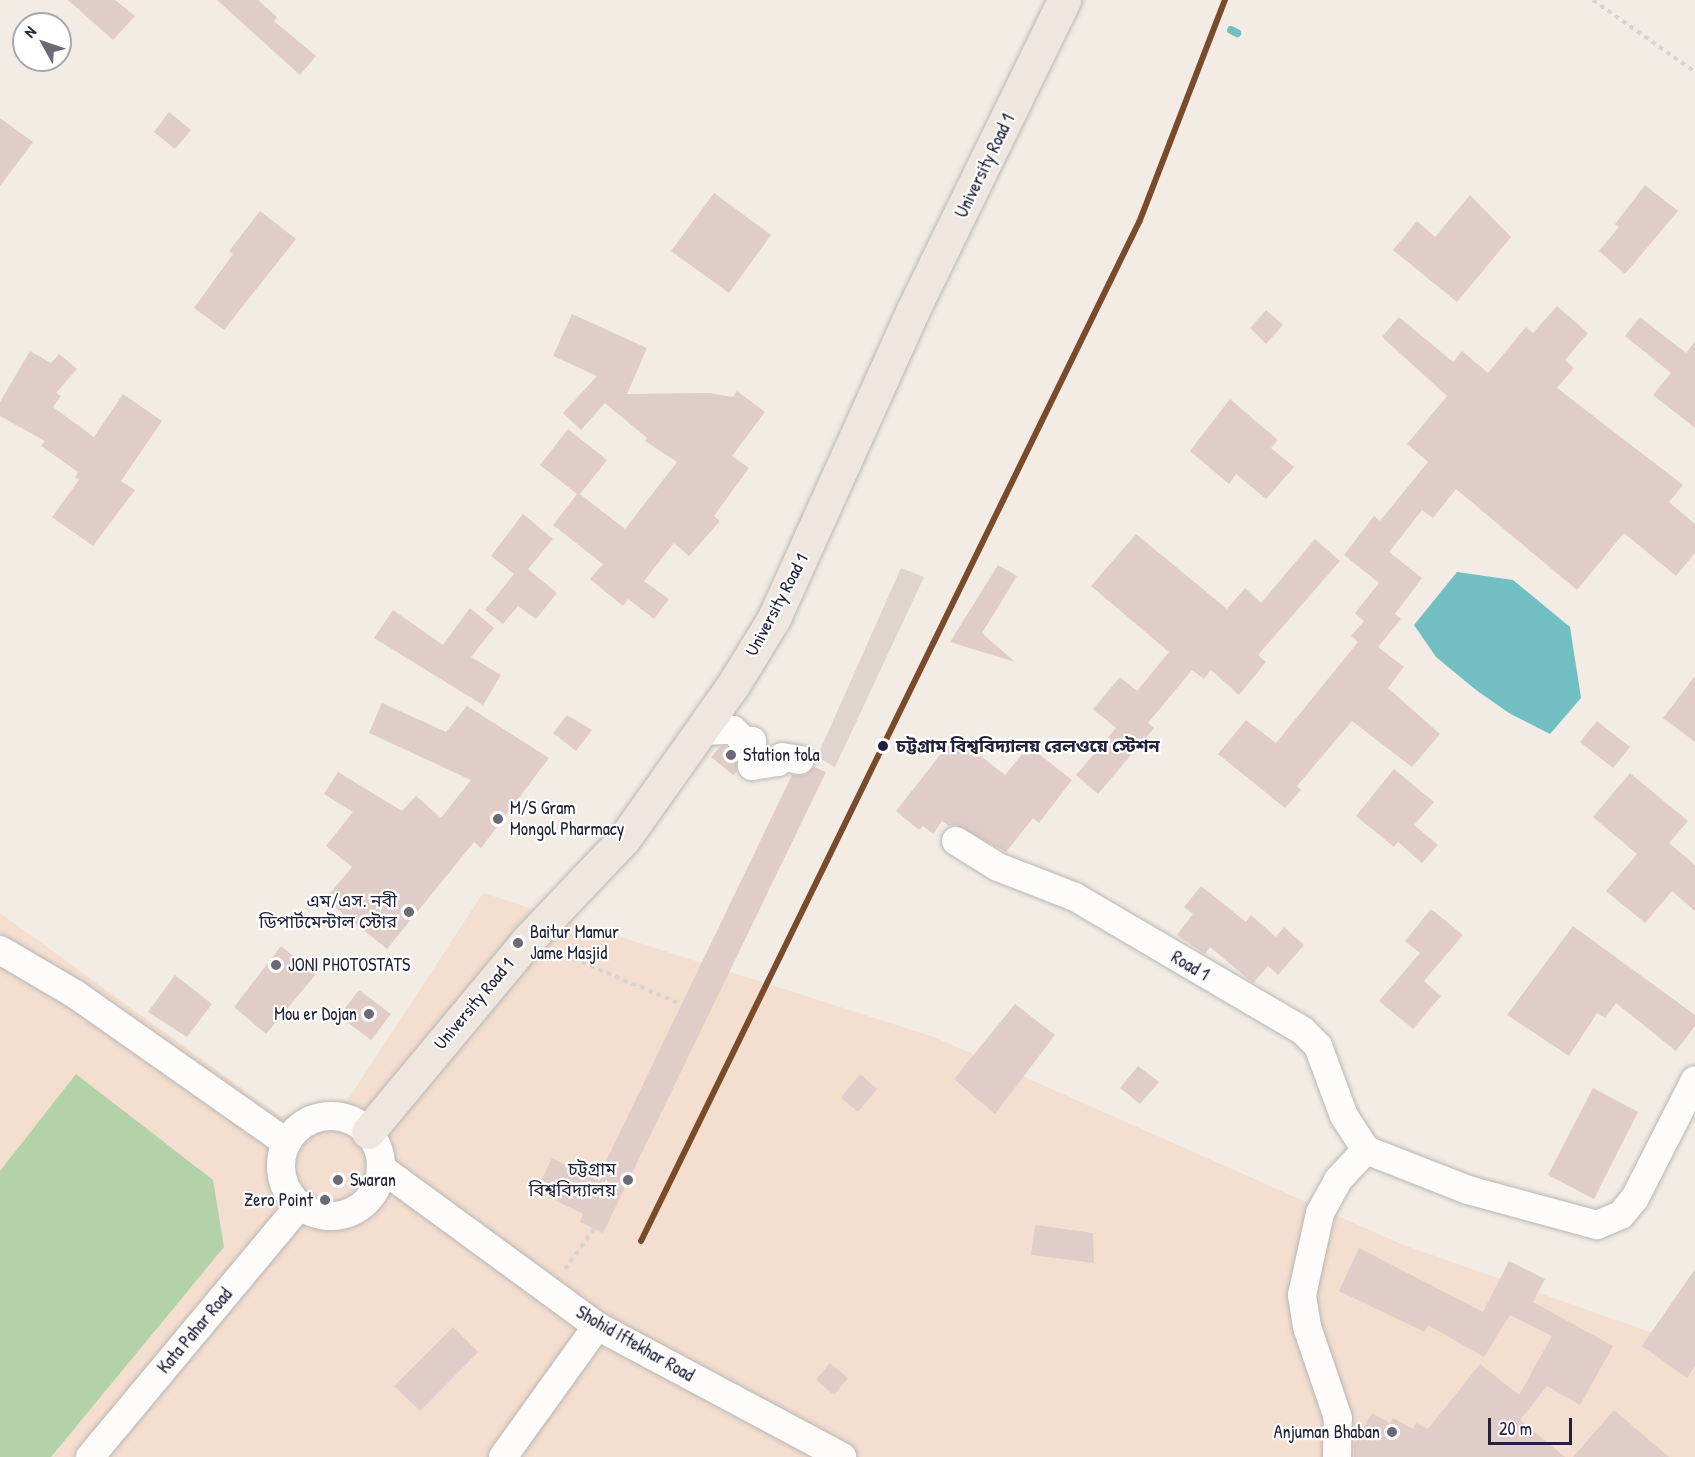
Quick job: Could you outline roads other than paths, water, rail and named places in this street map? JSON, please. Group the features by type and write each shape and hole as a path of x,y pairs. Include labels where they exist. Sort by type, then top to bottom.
{"main road":[{"name":"University Road 1","path":"368,1132 528,940 624,839 701,731 774,618 913,310 1064,0"}],"street":[{"path":"701,731 733,730 744,741 752,741 752,766 778,762 782,757 800,760"},
{"name":"Road 1","path":"956,841 998,867 1075,897 1303,1031 1318,1046 1344,1116 1366,1150"},
{"path":"0,950 75,994 287,1143"},
{"path":"1337,1457 1338,1418 1307,1328 1302,1295 1320,1213 1338,1180 1366,1150 1468,1190 1597,1225 1621,1215 1635,1198 1695,1080"},
{"path":"325,1116 356,1122 376,1142 381,1168 370,1197 351,1211 328,1216 300,1205 284,1183 282,1169 287,1143 310,1121 325,1116"},
{"name":"Shohid Iftekhar Road","path":"381,1168 597,1326 842,1457"},
{"name":"Kata Pahar Road","path":"91,1457 300,1205"},
{"name":"Kata Pahar Road","path":"91,1457 262,1251"},
{"path":"503,1457 597,1326"}],"water":[{"path":"1457,572 1513,580 1570,627 1581,698 1550,734 1509,713 1476,690 1436,657 1414,625"}],"waterway":[{"path":"1231,30 1237,33"}],"place":[{"name":"চট্টগ্রাম বিশ্ববিদ্যালয় রেলওয়ে স্টেশন","path":"883,746"},
{"name":"Station tola","path":"731,755"},
{"name":"M/S Gram Mongol Pharmacy","path":"498,819"},
{"name":"এম/এস. নবী ডিপার্টমেন্টাল স্টোর","path":"409,912"},
{"name":"Baitur Mamur Jame Masjid","path":"518,943"},
{"name":"JONI PHOTOSTATS","path":"276,965"},
{"name":"Mou er Dojan","path":"369,1014"},
{"name":"Swaran","path":"338,1180"},
{"name":"চট্টগ্রাম বিশ্ববিদ্যালয়","path":"628,1180"},
{"name":"Zero Point","path":"325,1200"},
{"name":"Anjuman Bhaban","path":"1392,1432"}]}
